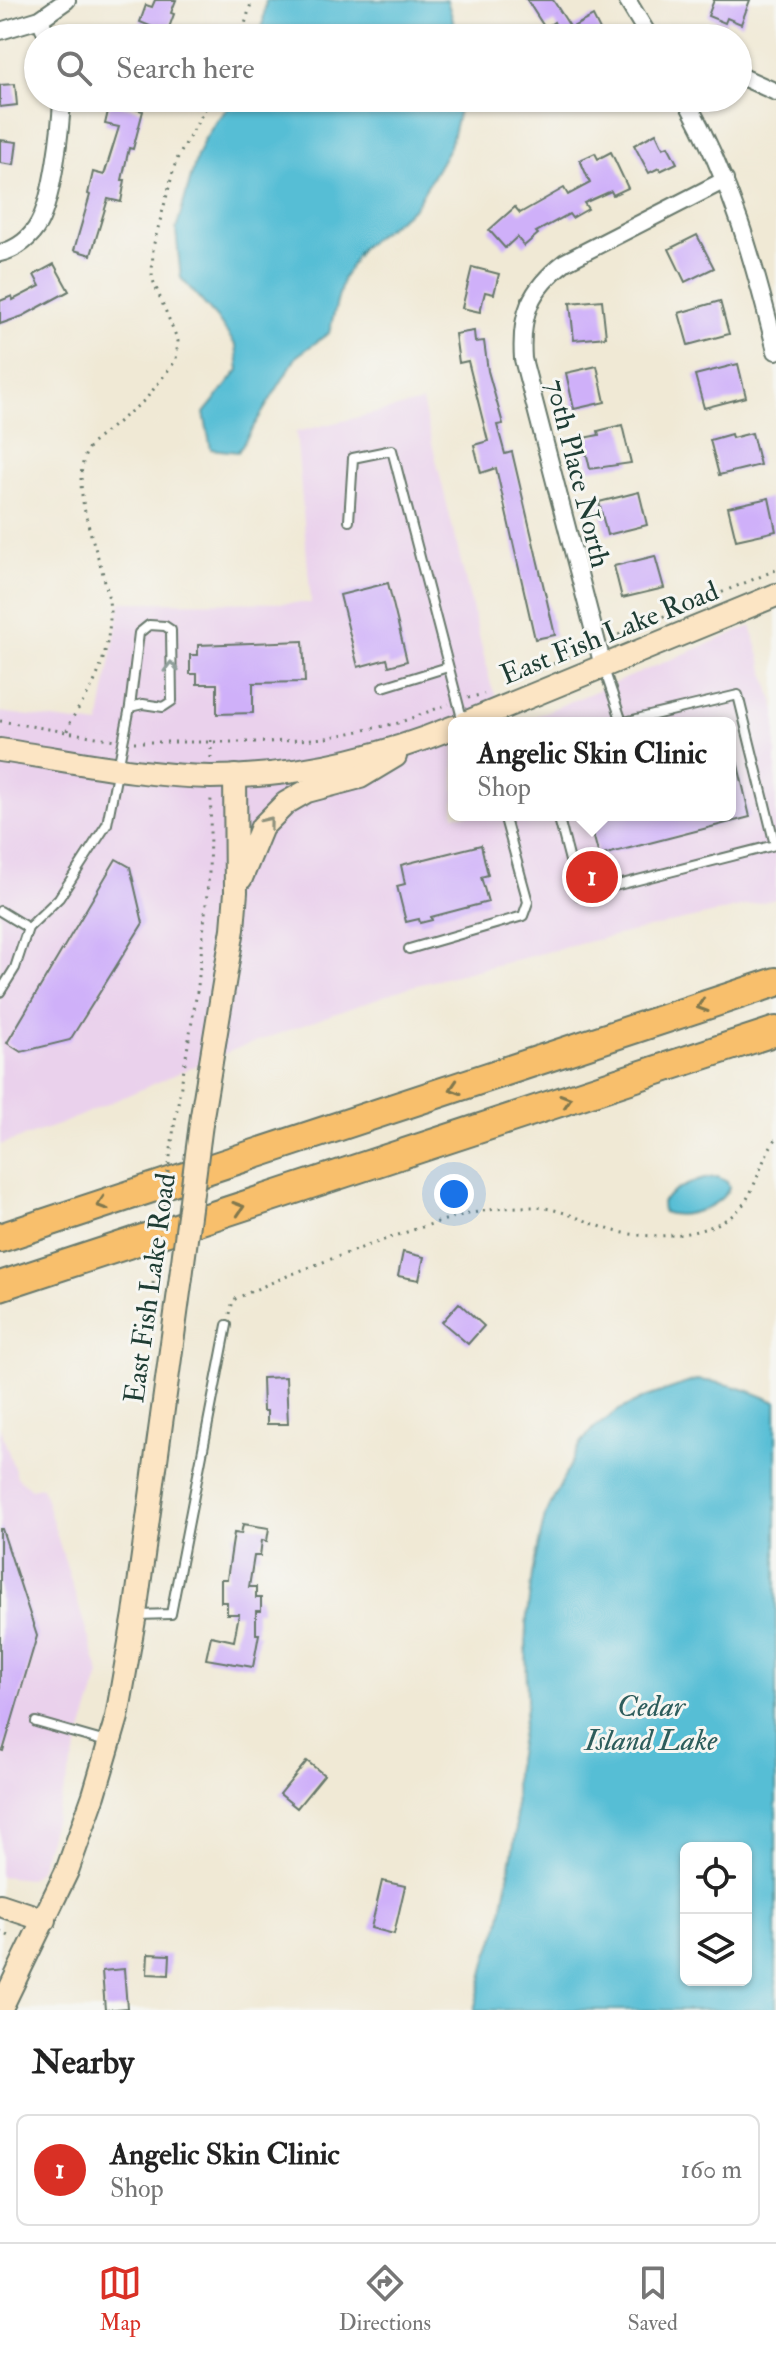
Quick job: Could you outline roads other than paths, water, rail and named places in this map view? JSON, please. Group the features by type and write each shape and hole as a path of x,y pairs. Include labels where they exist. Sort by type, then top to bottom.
{"highway":[{"path":"0,1238 776,982"},
{"path":"0,1286 776,1031"}],"street":[{"path":"0,31 40,19 67,0"},
{"path":"627,0 642,24"},
{"path":"40,19 42,24"},
{"path":"752,81 776,92"},
{"path":"0,253 27,240 39,223 47,200 60,112"},
{"path":"692,112 725,180 749,247 776,351"},
{"name":"70th Place North","path":"603,666 523,359 521,336 525,314 534,293 547,276 565,262 725,180"},
{"name":"East Fish Lake Road","path":"479,717 776,595"},
{"path":"236,892 262,827 286,803 307,791 360,777 417,743 448,730"},
{"path":"0,750 211,777 331,764 417,743"},
{"name":"East Fish Lake Road","path":"0,2010 67,1871 110,1743 135,1614 202,1116 233,929 236,892 235,776"},
{"path":"0,1905 45,1920"}],"lane":[{"path":"349,521 353,458 392,450 462,717"},
{"path":"0,992 15,968 28,928 59,898 107,824 130,707 139,633 149,625 165,626 171,630 172,701 163,707 143,704 130,707"},
{"path":"603,666 619,717"},
{"path":"383,687 448,667"},
{"path":"560,821 579,895 775,845 738,695 646,717"},
{"path":"409,949 523,916 528,902 506,821"},
{"path":"0,911 28,928"},
{"path":"135,1614 171,1614 227,1325"},
{"path":"36,1722 110,1743"}],"water":[{"path":"266,0 447,0 454,24 263,24"},
{"path":"224,112 458,112 450,146 415,207 361,248 343,279 329,333 297,356 238,452 211,449 204,413 239,370 236,346 216,317 181,278 176,230 197,156"},
{"path":"718,1177 727,1182 729,1188 717,1201 690,1213 663,1212 662,1202 680,1188"},
{"name":"Cedar Island Lake","path":"696,1380 737,1387 776,1402 776,2010 474,2010 500,1923 516,1832 515,1772 527,1702 526,1625 532,1574 545,1516 581,1443 593,1429 619,1410"}],"place":[{"name":"Angelic Skin Clinic","path":"592,877"}]}
